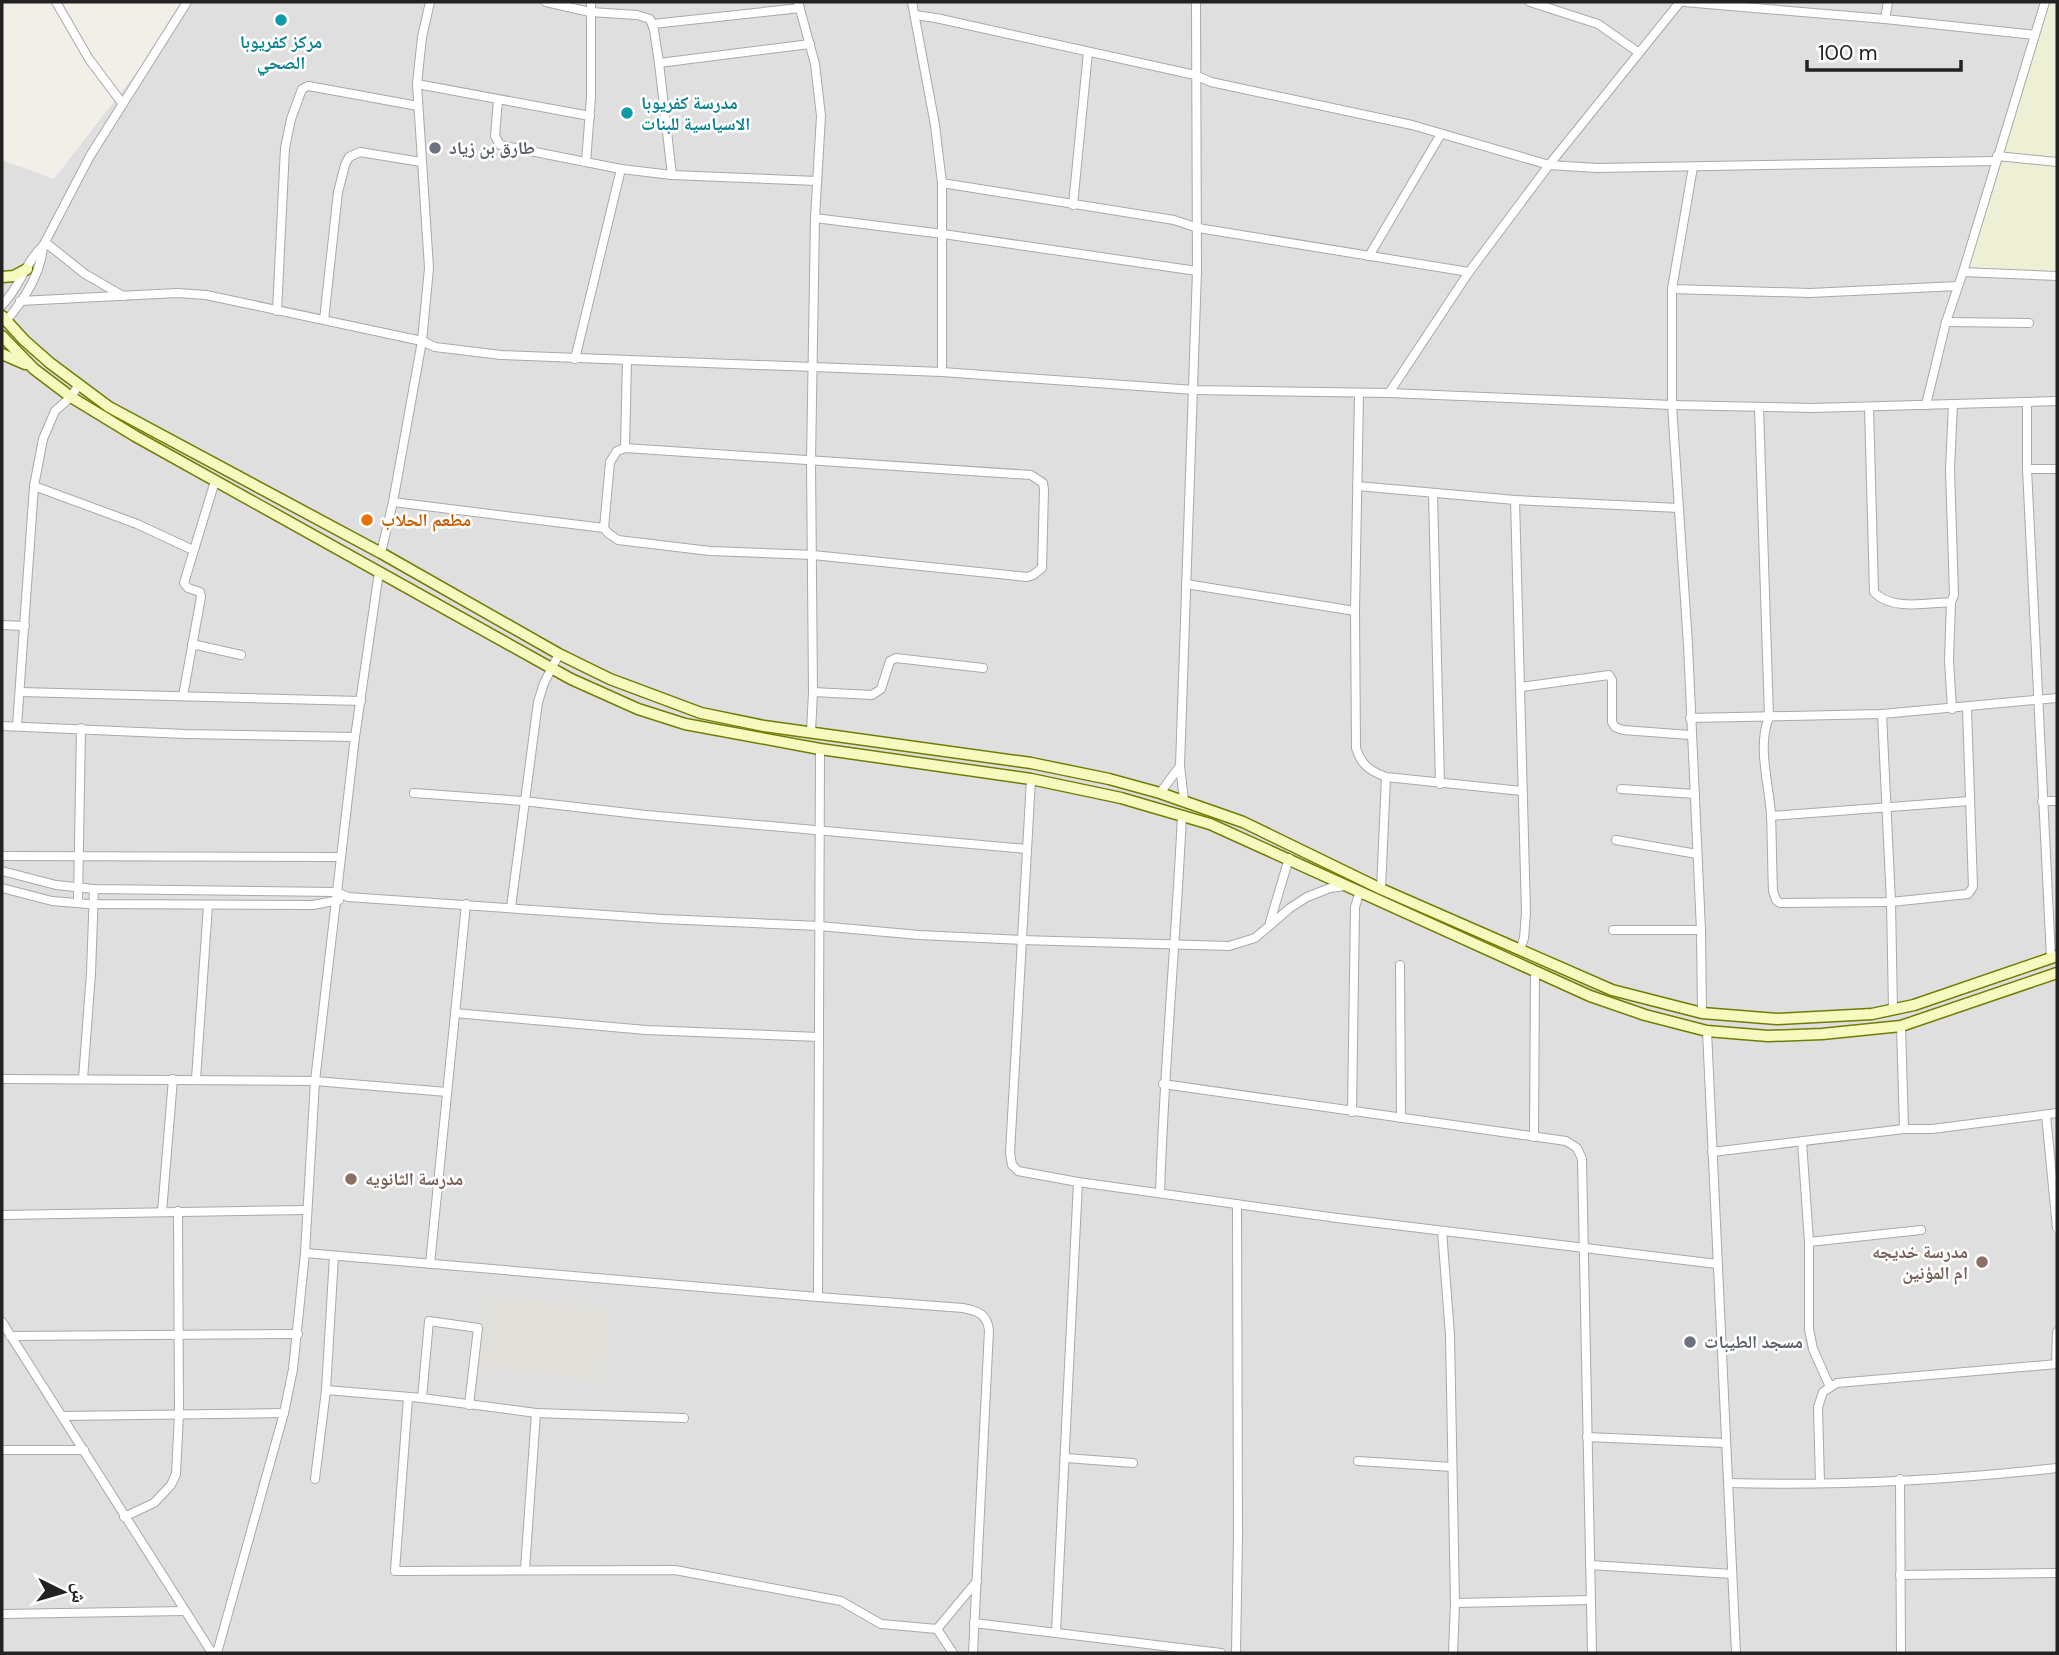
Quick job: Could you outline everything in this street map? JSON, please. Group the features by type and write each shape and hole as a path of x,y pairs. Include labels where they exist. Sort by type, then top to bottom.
{"main road":[{"path":"2,277 14,276 27,269"},
{"path":"3,321 78,386 109,407 381,553 559,654 610,680 701,713 764,726 945,750 1082,773 1184,800 1243,822 1381,889 1612,990 1702,1013 1777,1019 1872,1014 1893,1010 2054,957"},
{"path":"2,336 34,369 71,397 135,436 552,668 638,709 685,724 820,750 1031,779 1182,815 1289,858 1616,1006 1707,1031 1769,1036 1901,1026 2057,973"},
{"path":"2,354 34,369"},
{"path":"290,522 295,507"},
{"path":"1080,789 1082,773"}],"street":[{"path":"56,2 89,60 122,103"},
{"path":"2,305 10,297 33,255 44,244 90,156 187,2"},
{"path":"381,553 422,341 429,251 417,84 422,37 430,2"},
{"path":"546,2 590,12 643,16 650,19 659,64 672,175"},
{"path":"586,162 590,116 590,2"},
{"path":"912,2 935,125 942,183 942,372"},
{"path":"1184,800 1180,766 1198,228 1196,2"},
{"path":"1530,2 1598,24 1638,52"},
{"path":"1389,393 1469,272 1549,165 1638,52 1682,2 2035,35"},
{"path":"1885,19 1888,2"},
{"path":"1926,405 1945,322 1963,272 2045,2"},
{"path":"653,24 799,5 810,44 820,90 821,116 815,218 811,461 811,732"},
{"path":"915,15 1412,125 1549,165 1597,168 1693,167 1996,159 2057,162"},
{"path":"659,64 810,44"},
{"path":"1073,205 1088,52"},
{"path":"417,84 590,116"},
{"path":"277,311 285,148 302,89 314,87 418,106"},
{"path":"498,100 495,136 500,145 621,169 672,175 817,181"},
{"path":"1369,256 1441,134"},
{"path":"324,320 338,192 349,157 360,152 421,162"},
{"path":"1693,167 1672,289 1672,405 1698,854 1702,1013"},
{"path":"575,359 621,169"},
{"path":"942,183 1174,220 1198,228 1469,272"},
{"path":"815,218 1197,271"},
{"path":"44,244 85,274 123,296"},
{"path":"3,321 20,301 42,261 44,244"},
{"path":"1963,272 2057,276"},
{"path":"1672,289 1810,293 1958,286"},
{"path":"20,301 199,295 422,341 435,346 501,355 942,372 1194,390 1389,393 1759,408 2057,401"},
{"path":"1945,322 2029,323"},
{"path":"625,448 627,361"},
{"path":"17,726 34,486 55,411 71,397 78,386"},
{"path":"1359,393 1355,611 1356,748 1359,757 1366,767 1386,777 1522,791"},
{"path":"2026,403 2042,801 2054,957"},
{"path":"1952,709 1948,660 1951,602 1955,583 1950,470 1953,404"},
{"path":"1869,407 1874,592 1880,597 1906,604 1951,602"},
{"path":"1759,408 1769,717 1765,732 1765,765 1771,816 1773,891 1780,903 1891,902 1968,894 1973,887 1967,708"},
{"path":"393,502 604,528 612,536 626,541 710,551 813,555 1027,577 1042,568 1044,490 1042,482 1031,475 625,448 617,451 610,462 604,528"},
{"path":"2027,470 2057,469"},
{"path":"183,696 201,594 186,587 184,583 215,481"},
{"path":"34,486 137,524 193,550"},
{"path":"1357,486 1515,500 1679,508"},
{"path":"1433,493 1440,784"},
{"path":"1515,500 1526,912 1520,950"},
{"path":"214,1653 284,1413 298,1334 315,1081 355,737 379,572"},
{"path":"1186,584 1355,611"},
{"path":"2,625 25,626"},
{"path":"192,645 242,655"},
{"path":"511,907 538,702 544,683 559,654"},
{"path":"813,692 872,695 881,689 890,661 896,658 983,668"},
{"path":"1521,687 1609,675 1612,680 1612,722 1615,727 1623,730 1690,735"},
{"path":"20,692 360,701"},
{"path":"1690,718 1882,714 2057,698"},
{"path":"1882,714 1893,1010"},
{"path":"2,726 185,734 355,737"},
{"path":"78,903 81,728"},
{"path":"818,1297 820,750"},
{"path":"1160,793 1180,766"},
{"path":"1381,889 1386,777"},
{"path":"1031,779 1010,1160 1014,1168 1023,1173 1078,1182 1237,1204 1717,1264"},
{"path":"1621,789 1695,794"},
{"path":"414,793 1027,849"},
{"path":"1771,816 1970,801"},
{"path":"2042,801 2057,801"},
{"path":"1160,1193 1163,1084 1182,815"},
{"path":"1616,841 1698,854"},
{"path":"2,856 340,857"},
{"path":"1270,923 1289,858"},
{"path":"2,871 57,885 94,889 348,897 1021,940 1173,944 1238,944 1255,938 1290,908 1317,893 1341,885 1355,889 1352,1112"},
{"path":"83,1079 94,889"},
{"path":"2,890 52,901 93,904 325,904 336,897"},
{"path":"430,1264 466,904"},
{"path":"196,1079 208,905"},
{"path":"1613,930 1701,930"},
{"path":"1400,965 1401,1118"},
{"path":"1534,1137 1535,971"},
{"path":"456,1013 646,1030 819,1038"},
{"path":"1901,1026 1904,1129"},
{"path":"1707,1031 1736,1653"},
{"path":"2,1079 315,1081 447,1092"},
{"path":"162,1212 173,1079"},
{"path":"1163,1084 1566,1141 1574,1145 1580,1153 1592,1653"},
{"path":"1712,1152 2057,1113"},
{"path":"2046,1115 2057,1228"},
{"path":"1802,1142 1809,1242 1809,1329 1813,1349 1830,1387"},
{"path":"1056,1632 1078,1182"},
{"path":"1236,1653 1237,1204"},
{"path":"2,1215 307,1210"},
{"path":"124,1517 154,1503 171,1485 177,1464 178,1211"},
{"path":"1809,1242 1921,1230"},
{"path":"1442,1231 1450,1335 1455,1603 1453,1653"},
{"path":"305,1253 963,1308 983,1314 988,1322 973,1653"},
{"path":"315,1479 326,1390 334,1256"},
{"path":"422,1398 429,1321 478,1328 469,1405"},
{"path":"2,1322 184,1611 214,1653"},
{"path":"1820,1483 1818,1407 1823,1392 1830,1387 1846,1381 2057,1364 2057,1332"},
{"path":"10,1336 298,1334"},
{"path":"326,1390 422,1398 536,1413 684,1418"},
{"path":"408,1398 395,1572 675,1570 841,1601 881,1624 937,1629"},
{"path":"63,1416 284,1413"},
{"path":"526,1569 536,1413"},
{"path":"1587,1437 1725,1443"},
{"path":"2,1450 84,1450"},
{"path":"1066,1458 1133,1463"},
{"path":"1358,1461 1452,1467"},
{"path":"1728,1483 1820,1483 2057,1468"},
{"path":"1900,1479 1901,1653"},
{"path":"1590,1565 1732,1574"},
{"path":"1900,1575 2057,1573"},
{"path":"937,1629 977,1581"},
{"path":"1455,1603 1590,1600"},
{"path":"2,1614 184,1611"},
{"path":"974,1623 1056,1632 1135,1648 1221,1653"},
{"path":"937,1629 953,1653"}],"shaded area":[{"path":"191,2 2046,2 2057,279 2057,1653 2,1653 2,160 54,179"},
{"path":"485,1294 613,1309 604,1382 476,1367"}],"green space":[{"path":"2046,2 2057,2 2057,279 1962,273"}],"place":[{"name":"مركز كفريوبا الصحي","path":"281,20"},
{"name":"مدرسة كفريوبا الاسياسية للبنات","path":"627,113"},
{"name":"طارق بن زياد","path":"435,148"},
{"name":"مطعم الحلاب","path":"367,520"},
{"name":"مدرسة الثانويه","path":"351,1179"},
{"name":"مدرسة خديجه ام المؤنين","path":"1982,1262"},
{"name":"مسجد الطيبات","path":"1690,1342"}]}
